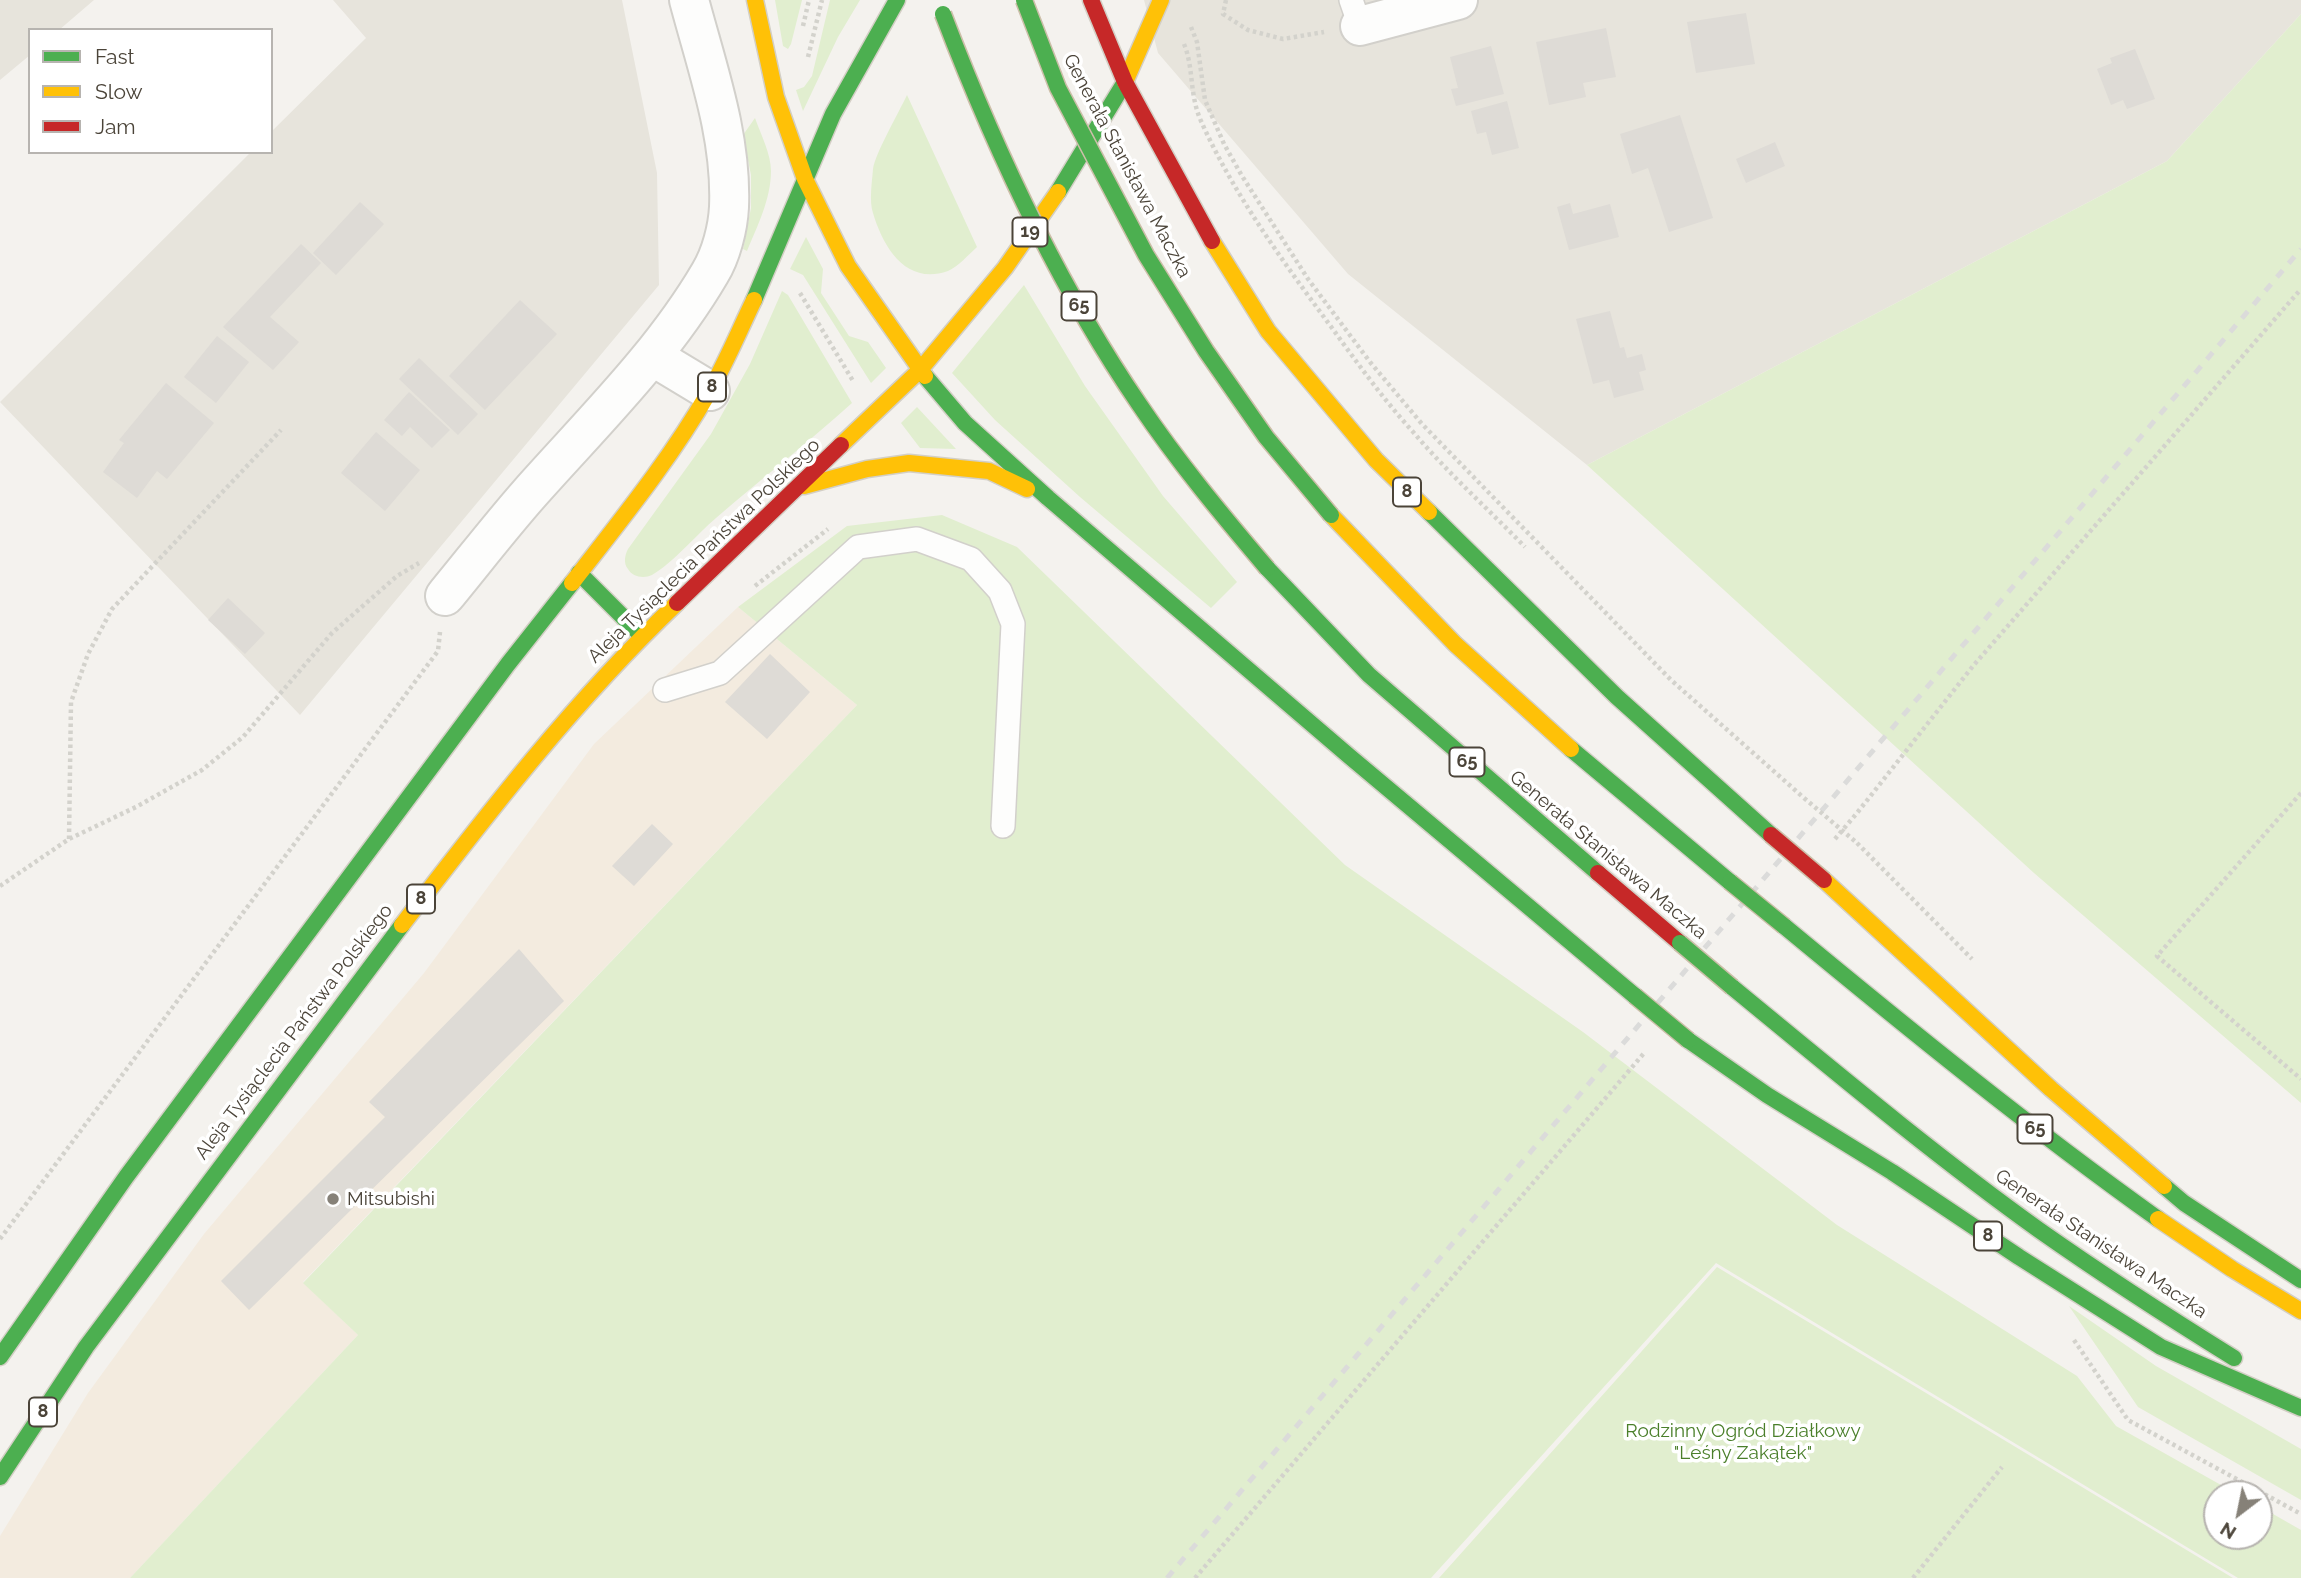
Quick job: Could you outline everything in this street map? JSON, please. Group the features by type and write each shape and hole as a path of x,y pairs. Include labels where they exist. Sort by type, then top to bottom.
{"main road":[{"path":"755,0 776,97 805,179 848,266 920,370 965,423 1048,498"},
{"name":"8","path":"0,1357 126,1177 508,664 637,500 677,443 710,391 768,270 833,114 897,0"},
{"name":"Generała Stanisława Maczka","path":"1024,0 1058,88 1146,256 1206,351 1251,415 1331,515 1455,643 1588,764 1975,1083 2127,1198 2301,1311"},
{"name":"8","path":"1091,0 1125,82 1206,232 1268,331 1376,460 1617,696 1825,880 2051,1089 2184,1203 2301,1280"},
{"path":"1125,82 1161,0"},
{"name":"Generała Stanisława Maczka","path":"940,7 1004,163 1059,272 1122,378 1202,491 1267,568 1369,675 1480,774 1916,1138 2047,1237 2251,1368 2301,1397"},
{"name":"19","path":"920,370 980,299 1044,213 1125,82"},
{"name":"Aleja Tysiąclecia Państwa Polskiego","path":"0,1477 86,1347 344,999 486,816 642,636 920,370"},
{"name":"8","path":"799,488 867,468 909,463 989,471 1048,498 1338,747 1688,1040 1767,1095 1892,1172 2161,1347 2301,1408"},
{"path":"579,573 642,636"}],"street":[{"path":"445,596 516,509 652,356 711,271 720,248 729,210 729,157 689,0"},
{"path":"1356,13 1458,0"},
{"path":"652,356 710,391"}],"lane":[{"path":"665,690 720,673 858,547 917,539 971,559 1000,591 1013,624 1003,826"}],"path":[{"path":"1226,0 1223,14 1248,30 1283,39 1356,13"},
{"path":"1154,17 1182,38 1188,53 1194,103 1202,122 1256,219 1302,288 1383,397 1534,557"},
{"path":"1190,25 1197,42 1205,100 1224,144 1255,198 1308,279 1370,362 1422,424 1671,680 1857,844 1973,960"},
{"path":"1830,844 1973,666 2301,289"},
{"path":"69,839 71,702 94,643 111,609 281,430"},
{"path":"0,886 69,839 202,770 243,737 332,634 397,576 420,563"},
{"path":"0,1240 438,651 445,596"},
{"path":"2301,793 2157,956 2301,1079"},
{"path":"1195,1578 1651,1045"},
{"path":"2074,1340 2128,1420 2301,1514"},
{"path":"1913,1578 2002,1467"}],"shaded area":[{"path":"0,0 94,0 61,28 28,28 28,57 0,80"},
{"path":"333,0 622,0 657,173 659,285 300,715 0,402 249,154 273,154 273,130 366,38"},
{"path":"1144,0 2301,0 2301,14 2167,161 1587,465 1348,274 1158,53"},
{"path":"738,607 857,705 303,1282 358,1335 130,1578 0,1578 0,1536 88,1393 204,1234 424,973 594,744"}],"green space":[{"path":"775,0 802,0 788,49 783,46"},
{"path":"830,0 860,0 838,37 803,111 796,90 804,87 812,76"},
{"path":"2301,14 2301,1103 2034,873 1587,465 2167,161"},
{"path":"907,95 977,247 952,269 933,274 920,273 898,260 883,239 872,208 871,191 875,162"},
{"path":"755,118 771,171 763,212 747,251 743,249 751,208 751,175 743,135"},
{"path":"806,237 823,269 821,293 849,336 868,342 886,368 871,383 803,275 790,269"},
{"path":"1024,285 1085,386 1163,496 1237,582 1211,608 1080,497 995,420 952,373"},
{"path":"782,291 788,295 852,403 716,518 660,570 649,576 635,575 625,564 628,549 711,434 750,364"},
{"path":"917,407 956,449 920,448 901,423"},
{"path":"942,515 1017,547 1345,865 1583,1032 1837,1225 2077,1376 2116,1426 2212,1480 2203,1480 2203,1550 2273,1550 2273,1514 2301,1530 2301,1578 2238,1578 1716,1263 1431,1578 130,1578 358,1335 303,1283 857,705 738,607 847,526"},
{"name":"Rodzinny Ogród Działkowy \"Leśny Zakątek\"","path":"1717,1267 2233,1578 1439,1578"},
{"path":"2069,1306 2156,1366 2301,1449 2301,1500 2273,1484 2273,1480 2266,1480 2138,1407"}],"building":[{"path":"1746,13 1755,64 1696,73 1687,22"},
{"path":"1606,28 1616,77 1583,83 1586,97 1549,105 1536,42"},
{"path":"1491,46 1504,94 1456,106 1451,89 1458,88 1450,57"},
{"path":"2135,49 2155,99 2127,109 2123,100 2111,105 2097,69 2112,63 2110,58"},
{"path":"1507,101 1519,148 1492,155 1486,132 1477,134 1471,111"},
{"path":"1680,115 1713,218 1669,232 1648,168 1632,174 1620,134"},
{"path":"1775,142 1785,166 1746,183 1736,159"},
{"path":"360,202 384,224 336,275 313,253"},
{"path":"1570,203 1573,214 1610,204 1619,237 1569,250 1557,207"},
{"path":"301,244 321,263 270,317 299,342 273,370 223,327"},
{"path":"520,300 557,334 485,410 449,376"},
{"path":"1610,311 1620,348 1624,347 1627,358 1642,354 1646,370 1639,372 1644,390 1614,398 1609,380 1593,384 1576,319"},
{"path":"217,336 249,362 216,403 184,377"},
{"path":"419,358 478,414 458,435 399,379"},
{"path":"166,383 214,423 167,479 157,471 137,498 103,472 124,443 119,440"},
{"path":"409,392 450,430 432,448 410,427 402,436 384,420"},
{"path":"376,432 420,470 385,511 341,473"},
{"path":"228,598 265,633 245,654 208,620"},
{"path":"770,654 810,692 767,739 725,702"},
{"path":"652,824 673,844 634,886 612,866"},
{"name":"Mitsubishi","path":"519,949 564,1001 249,1310 221,1281 385,1117 369,1102"}],"railway":[{"path":"1167,1578 2301,249"}],"traffic: fast":[{"path":"754,300 833,114 897,0"},
{"path":"1024,0 1058,88 1146,255 1206,351 1266,437 1331,515"},
{"path":"943,14 1006,166 1081,312 1169,447 1267,568"},
{"path":"1058,192 1125,82"},
{"path":"925,376 965,423 1048,498 1635,996"},
{"path":"1429,512 1617,697 1771,835"},
{"path":"1267,568 1369,675 1598,873"},
{"path":"579,573 642,636"},
{"path":"0,1357 126,1177 508,664 572,583"},
{"path":"1571,749 1730,882"},
{"path":"1730,882 1784,926"},
{"path":"0,1477 86,1347 402,925"},
{"path":"1784,926 1968,1076 2158,1219"},
{"path":"1680,943 1732,987"},
{"path":"1732,987 1961,1172 2039,1230 2234,1358"},
{"path":"1635,996 1688,1040"},
{"path":"1688,1040 1767,1095 1892,1172 2161,1347 2301,1408"},
{"path":"2164,1186 2184,1203 2301,1280"}],"traffic: slow":[{"path":"755,0 776,97 805,179 848,266 925,376"},
{"path":"1125,82 1161,0"},
{"path":"841,445 920,370 1005,268 1058,192"},
{"path":"1212,241 1268,331 1376,460 1429,512"},
{"path":"572,583 678,442 721,370 754,300"},
{"path":"804,486 867,469 909,463 989,471 1027,489"},
{"path":"1331,515 1455,644 1571,749"},
{"path":"402,925 500,799 568,718 639,640 677,603"},
{"path":"1824,880 2051,1089 2164,1186"},
{"path":"2158,1219 2301,1311"}],"traffic: jam":[{"path":"1091,0 1125,82 1212,241"},
{"path":"677,603 841,445"},
{"path":"1771,835 1824,880"},
{"path":"1598,873 1680,943"}],"place":[{"name":"Mitsubishi","path":"333,1199"}]}
